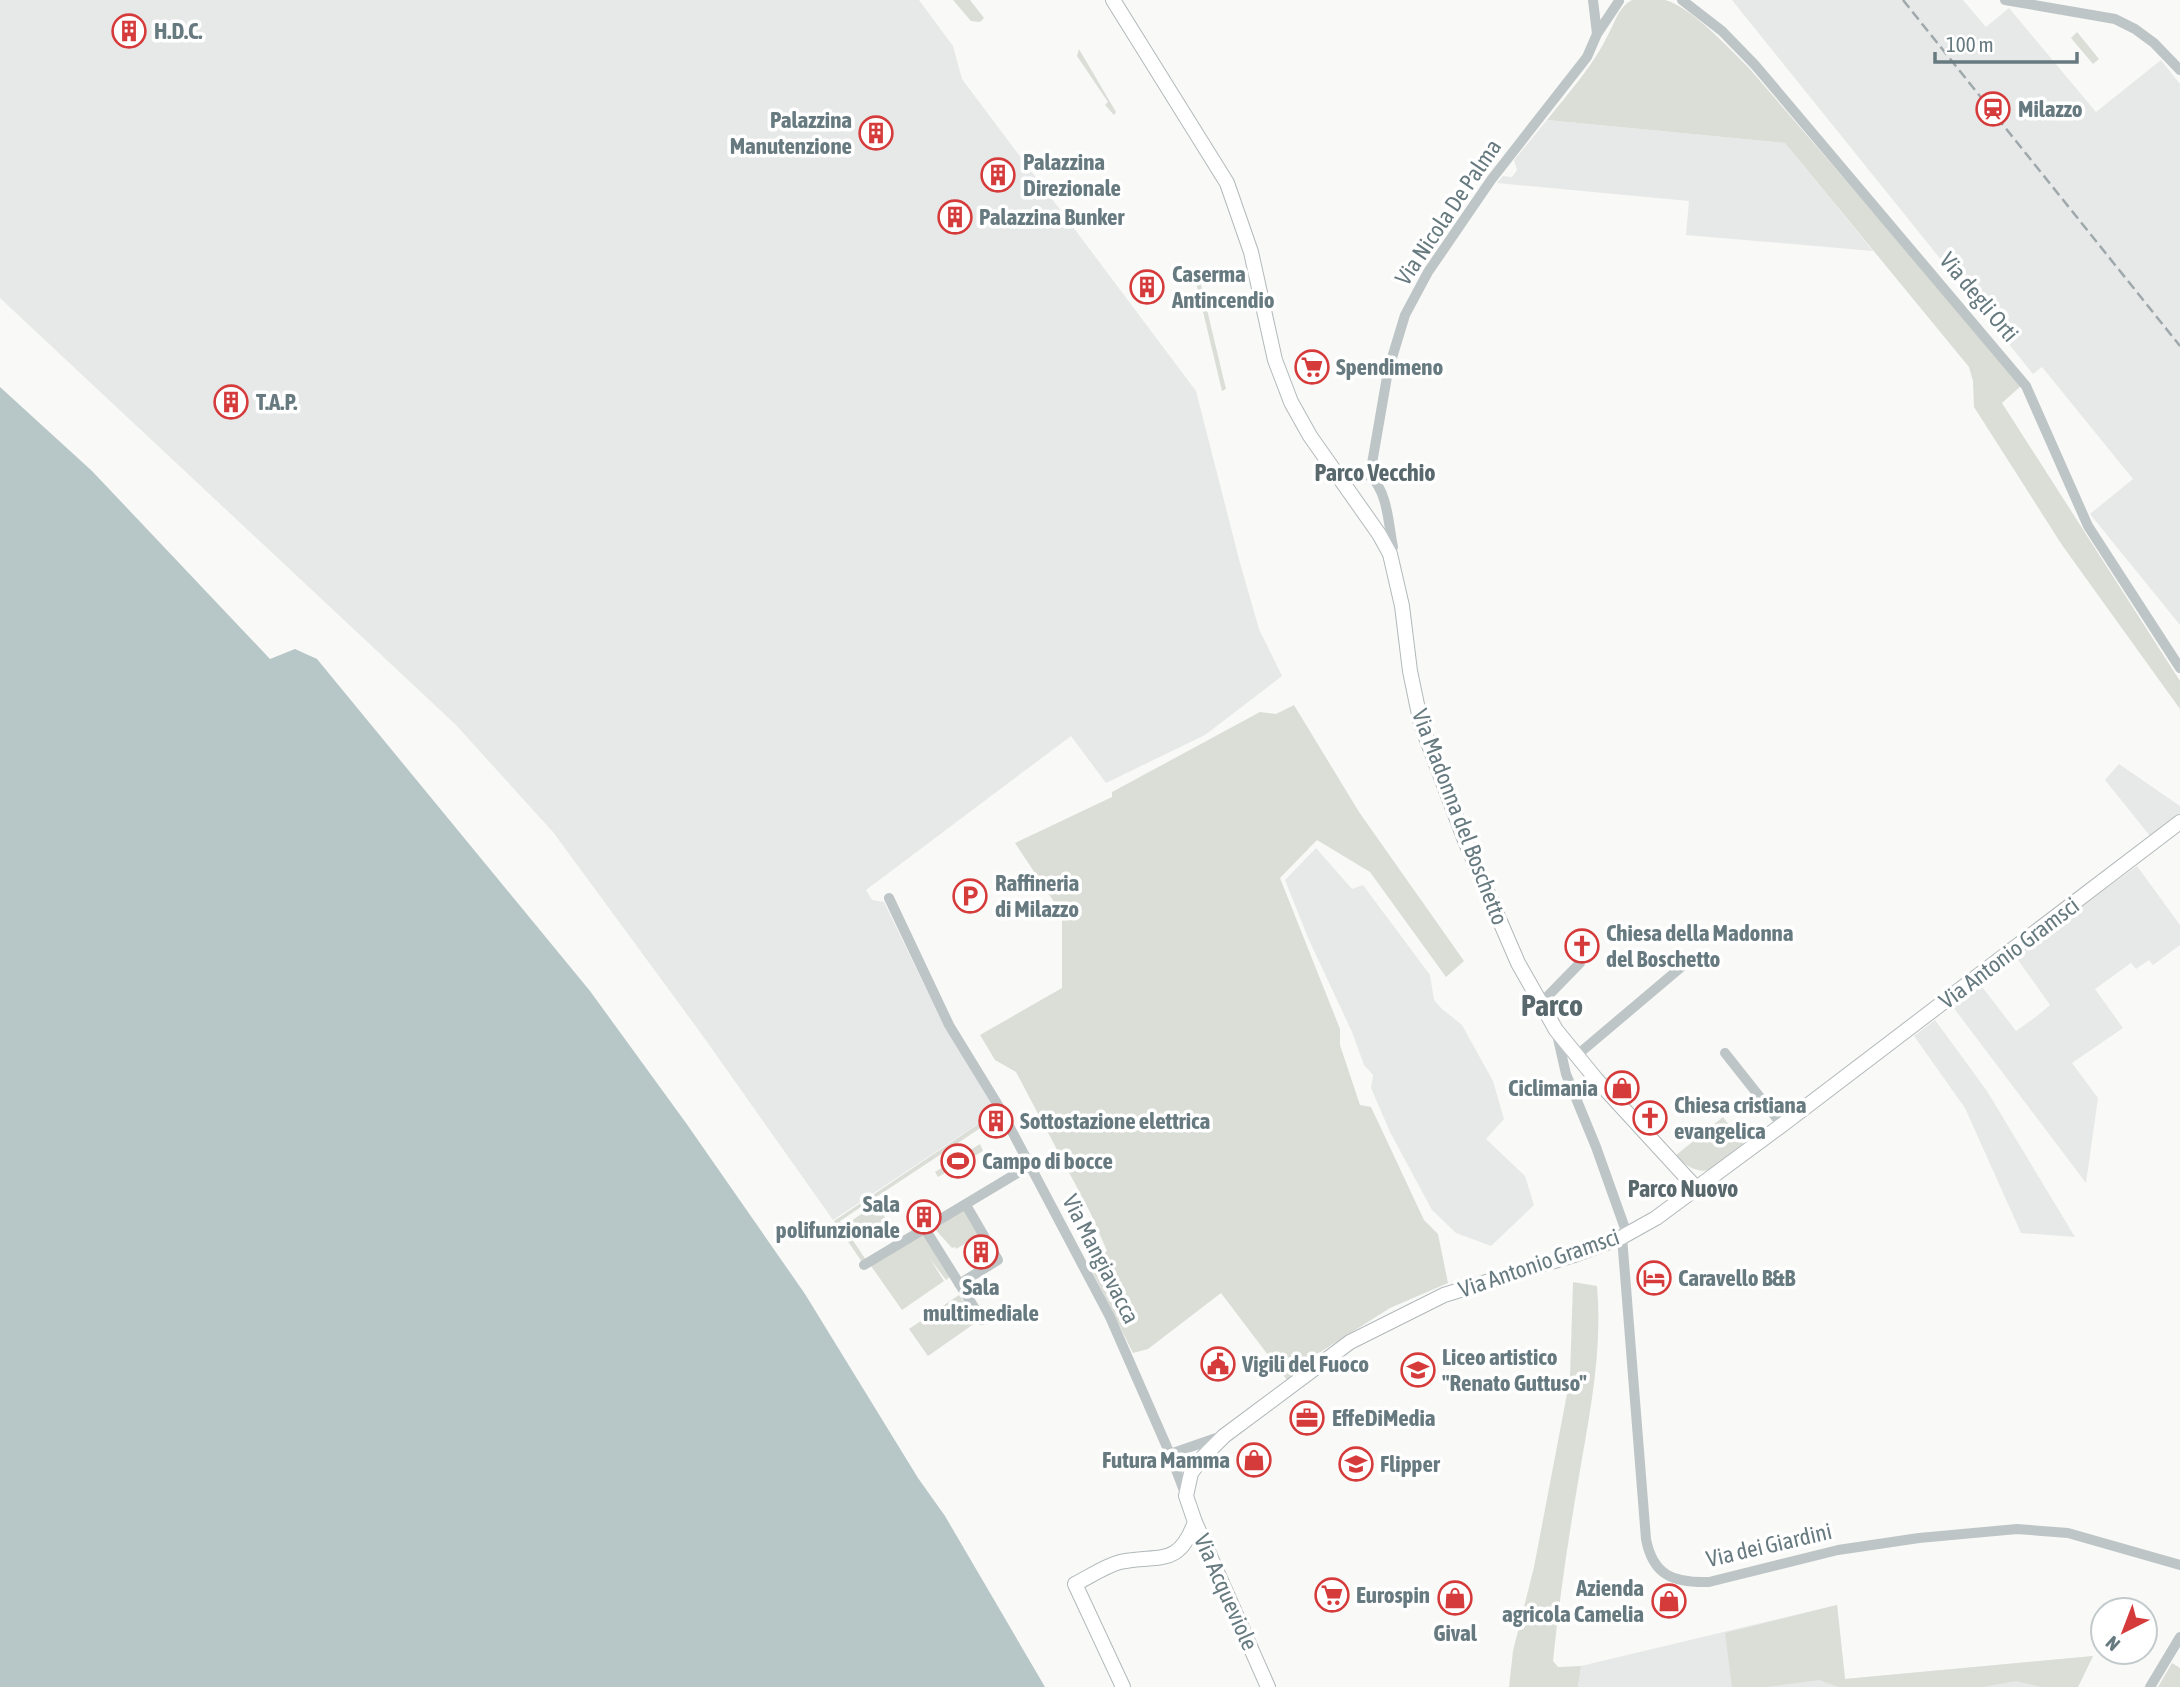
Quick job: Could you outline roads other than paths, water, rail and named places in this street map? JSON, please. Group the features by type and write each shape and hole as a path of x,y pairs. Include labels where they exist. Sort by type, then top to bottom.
{"main road":[{"name":"Via Madonna del Boschetto","path":"1103,0 1135,50 1174,100"},
{"name":"Via Madonna del Boschetto","path":"1113,0 1227,183 1251,252 1281,379 1310,436 1379,534 1390,554 1402,606 1415,699 1426,741 1518,963 1556,1030 1576,1056 1697,1189"},
{"name":"Via Antonio Gramsci","path":"1186,1496 1191,1474 1224,1436 1350,1342 1444,1295 1577,1254 1656,1218 2180,822"},
{"name":"Via Acqueviole","path":"1186,1496 1268,1687"},
{"path":"1121,1683 1075,1584 1117,1563 1177,1552 1186,1544 1195,1522"}],"street":[{"path":"1593,0 1597,34"},
{"path":"1600,0 1619,0"},
{"name":"Via Nicola De Palma","path":"1370,475 1388,371 1405,315 1428,272 1491,180 1587,57 1597,34 1619,0"},
{"name":"Via degli Orti","path":"1682,0 1722,31 1755,65 2026,386 2088,526 2180,668"},
{"path":"2005,0 2115,19 2154,43 2180,70"},
{"path":"1339,477 1370,475 1379,484 1393,547 1390,554"},
{"name":"Via Mangiavacca","path":"888,898 949,1025 978,1071 1110,1317 1186,1496"},
{"path":"1541,1003 1580,963"},
{"path":"1576,1056 1686,963"},
{"name":"Via dei Giardini","path":"1556,1030 1566,1074 1596,1147 1624,1231 1646,1539 1649,1555 1658,1569 1672,1578 1690,1583 1709,1582 1838,1550 1931,1536 2018,1529 2068,1533 2180,1564"},
{"path":"1724,1053 1782,1125"},
{"path":"864,1265 1029,1166"},
{"path":"959,1284 998,1261 966,1205"},
{"path":"925,1229 982,1320"},
{"name":"Via Antonio Gramsci","path":"1170,1454 1224,1436"},
{"path":"2150,1687 2180,1637"}],"railway":[{"path":"1903,0 2180,346"}],"place":[{"name":"H.D.C.","path":"129,31"},
{"name":"Milazzo","path":"1993,109"},
{"name":"Palazzina Manutenzione","path":"876,133"},
{"name":"Palazzina Direzionale","path":"998,175"},
{"name":"Palazzina Bunker","path":"955,217"},
{"name":"Caserma Antincendio","path":"1147,287"},
{"name":"Spendimeno","path":"1312,367"},
{"name":"T.A.P.","path":"231,402"},
{"name":"Raffineria di Milazzo","path":"970,896"},
{"name":"Chiesa della Madonna del Boschetto","path":"1582,946"},
{"name":"Ciclimania","path":"1622,1088"},
{"name":"Chiesa cristiana evangelica","path":"1650,1118"},
{"name":"Sottostazione elettrica","path":"996,1121"},
{"name":"Campo di bocce","path":"958,1161"},
{"name":"Sala polifunzionale","path":"924,1217"},
{"name":"Sala multimediale","path":"981,1252"},
{"name":"Caravello B&B","path":"1654,1278"},
{"name":"Vigili del Fuoco","path":"1218,1364"},
{"name":"Liceo artistico \"Renato Guttuso\"","path":"1418,1370"},
{"name":"EffeDiMedia","path":"1307,1418"},
{"name":"Futura Mamma","path":"1254,1460"},
{"name":"Flipper","path":"1356,1464"},
{"name":"Eurospin","path":"1332,1595"},
{"name":"Gival","path":"1455,1598"},
{"name":"Azienda agricola Camelia","path":"1669,1601"}],"district":[{"name":"Parco Vecchio","path":"1375,472"},
{"name":"Parco","path":"1552,1005"},
{"name":"Parco Nuovo","path":"1683,1188"}]}
